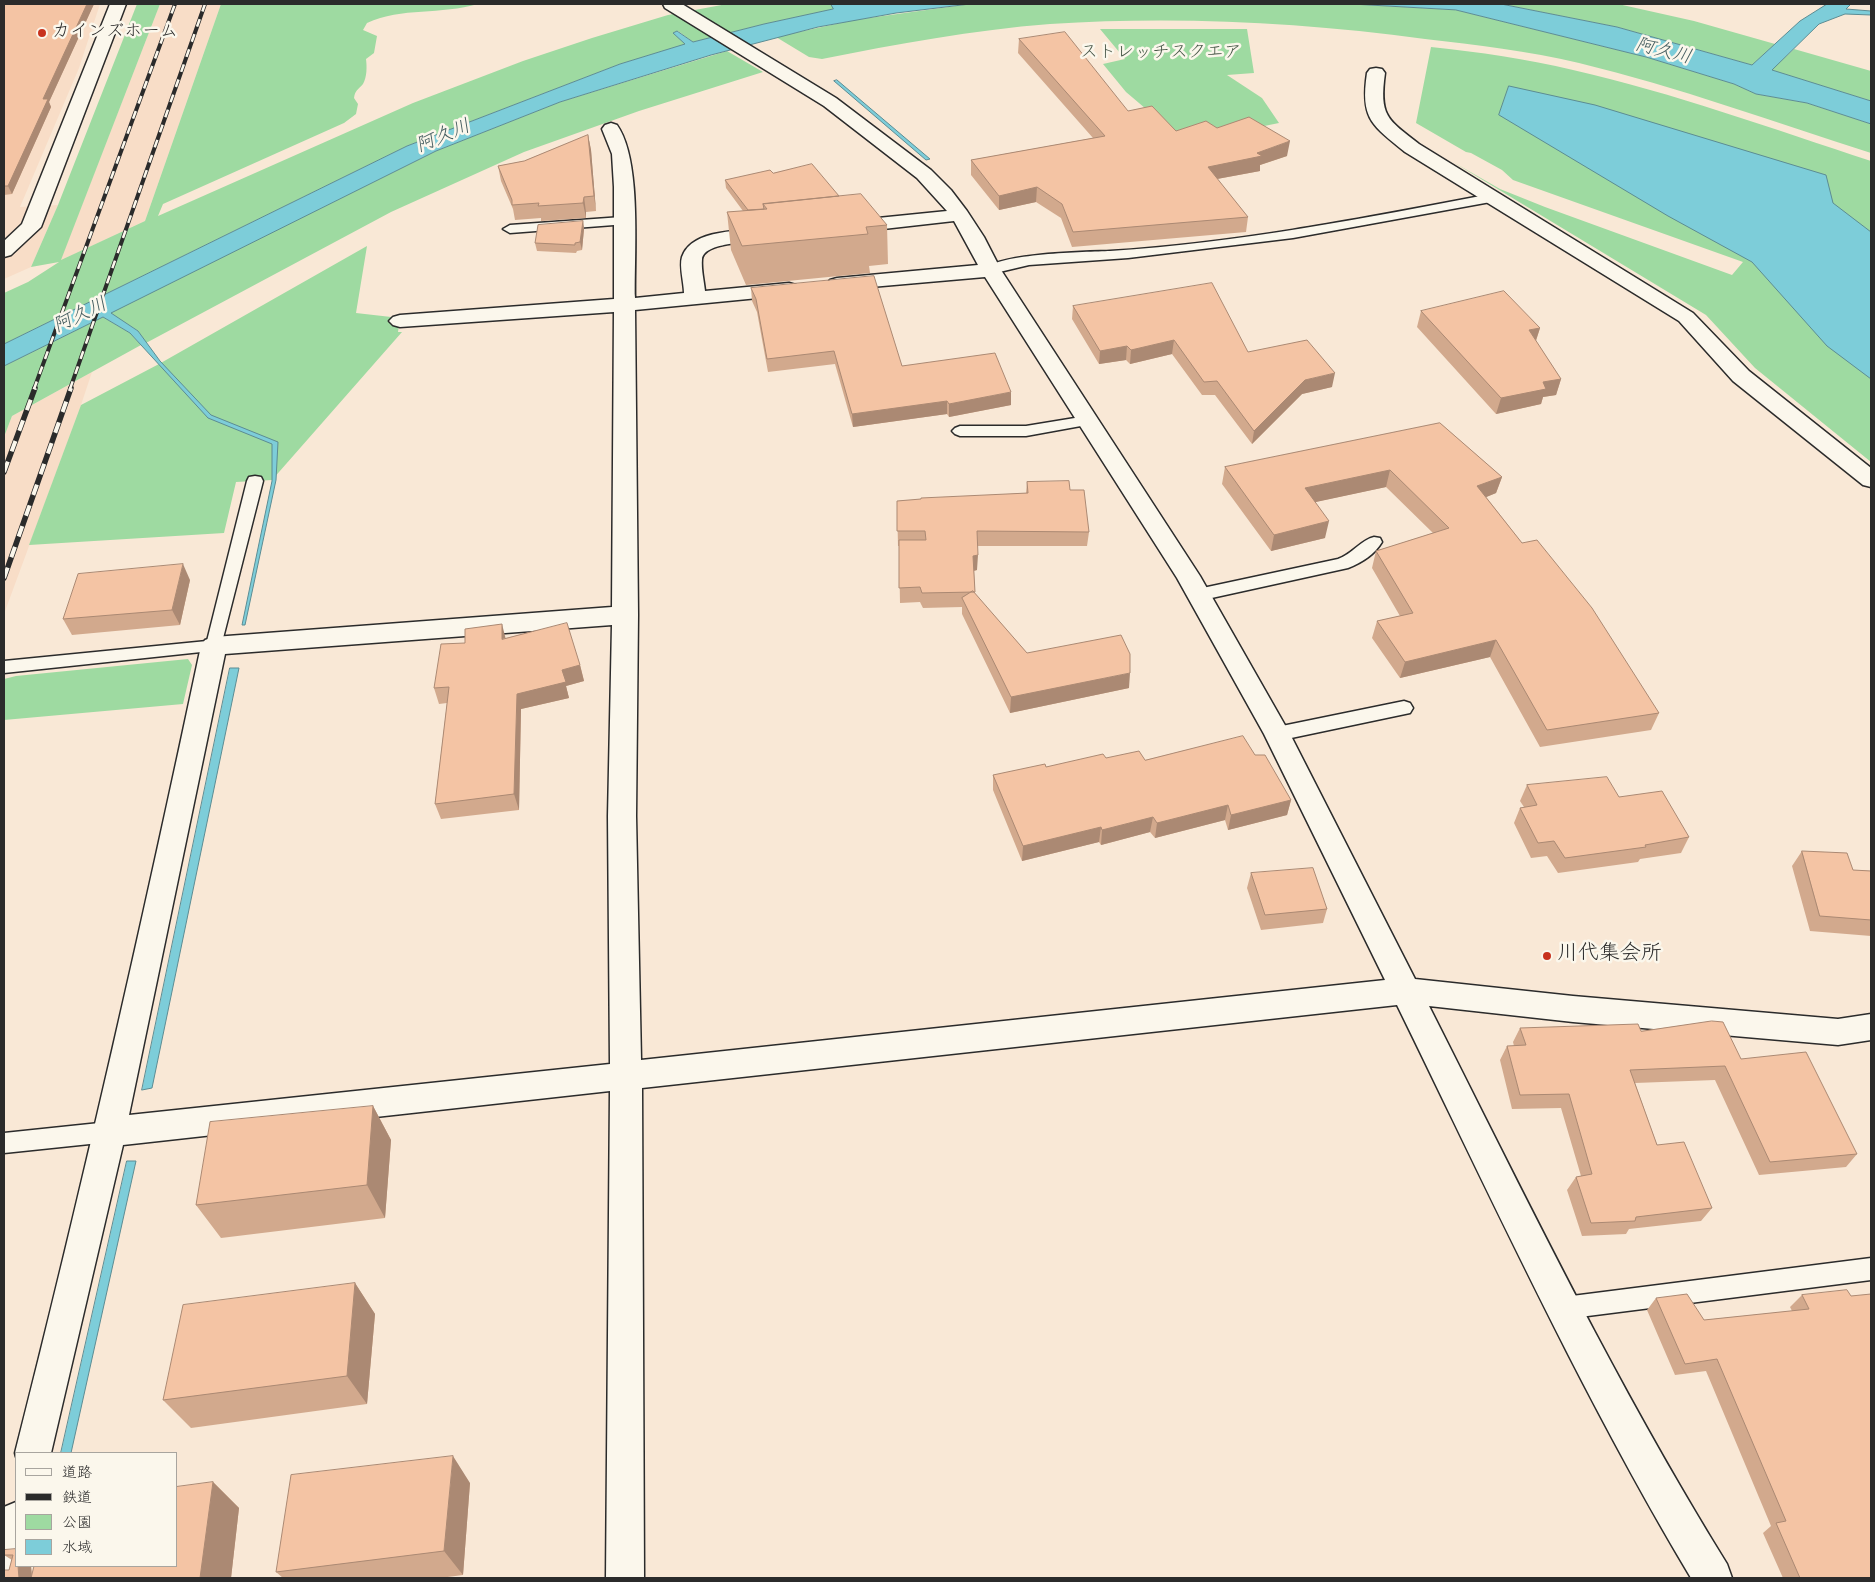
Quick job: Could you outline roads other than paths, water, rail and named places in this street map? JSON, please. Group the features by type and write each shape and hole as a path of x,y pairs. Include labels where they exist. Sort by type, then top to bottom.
{"street":[{"path":"4,251 32,227 118,4"},
{"path":"678,8 830,102 924,174 960,215 974,237 990,270 1188,576 1277,734 1564,1308 1664,1497 1713,1578"},
{"path":"1376,73 1372,95 1373,111 1388,128 1412,148 1686,317 1741,376 1871,480"},
{"path":"611,129 621,154 624,186 622,221 625,615 622,816 626,1074 625,1578"},
{"path":"832,228 960,215"},
{"path":"695,298 692,258 699,247 714,240 783,233"},
{"path":"400,321 623,305 990,270"},
{"path":"33,1452 70,1306 214,646 625,615"},
{"path":"109,1132 626,1074 1404,991 1573,1009 1838,1032 1871,1027"},
{"path":"4,1576 15,1526"}],"lane":[{"path":"990,270 1009,262 1094,256 1297,234 1357,225 1491,198"},
{"path":"510,229 622,221"},
{"path":"960,431 1026,431 1086,421"},
{"path":"4,667 214,646 255,481"},
{"path":"1198,595 1342,564 1355,559 1374,542"},
{"path":"1277,734 1404,708"},
{"path":"4,1142 109,1132"},
{"path":"1564,1308 1871,1269"}],"water":[{"name":"阿久川","path":"831,4 970,4 896,13 818,27 711,55 560,102 436,151 111,313 138,331 160,361 211,415 278,442 276,480 245,625 242,625 272,481 272,444 208,418 130,333 103,317 4,366 4,344 407,146 620,64 685,44 673,33 677,31 693,42 833,9"},
{"name":"阿久川","path":"1352,4 1501,4 1617,27 1752,65 1800,21 1827,4 1851,4 1846,9 1871,11 1871,15 1845,14 1819,24 1772,70 1871,101 1871,124 1807,103 1756,94 1734,84 1646,57 1456,10"},
{"path":"837,80 930,159 926,160 834,81"},
{"path":"1509,86 1595,105 1826,175 1833,203 1871,232 1871,379 1827,346 1752,262 1668,216 1499,115"},
{"path":"230,668 239,668 152,1088 142,1090"},
{"path":"127,1161 136,1161 71,1452 61,1452"}],"railway":[{"path":"34,389 175,4"},
{"path":"70,389 205,4"},
{"path":"4,472 35,388"},
{"path":"4,578 71,388"}],"place":[{"name":"カインズホーム","path":"42,33"},
{"name":"川代集会所","path":"1547,956"}],"park label":[{"name":"ストレッチスクエア","path":"1161,54"}]}
